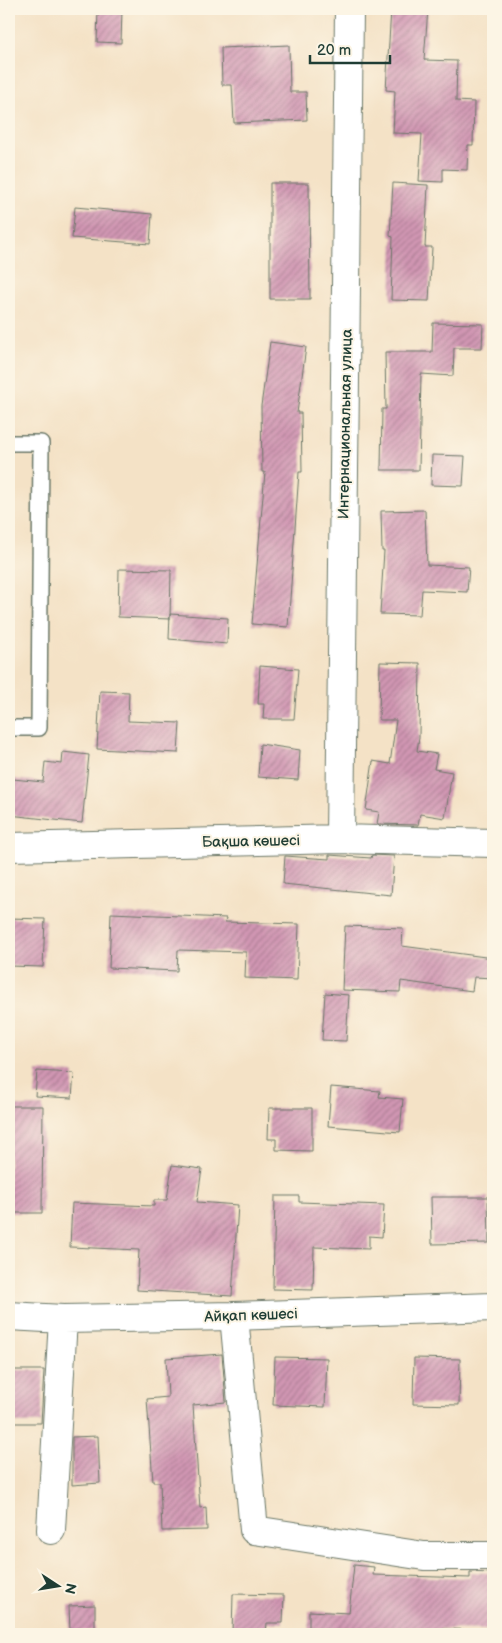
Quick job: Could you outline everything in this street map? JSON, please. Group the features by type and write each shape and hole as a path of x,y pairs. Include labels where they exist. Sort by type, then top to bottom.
{"street":[{"name":"Интернациональная улица","path":"340,839 349,9"},
{"name":"Бақша көшесі","path":"9,847 340,839 493,843"},
{"name":"Айқап көшесі","path":"9,1316 63,1319 234,1316 493,1307"},
{"path":"234,1316 254,1530 424,1556 493,1556"},
{"path":"51,1530 63,1319"}],"lane":[{"path":"9,443 41,443 39,728 9,728"}],"building":[{"path":"98,9 122,9 121,43 97,42"},
{"path":"391,9 428,9 424,60 457,61 456,101 474,102 473,145 468,145 467,170 443,169 443,182 419,181 422,134 393,133 395,91 386,90"},
{"path":"289,45 290,92 306,92 307,120 234,123 232,85 222,85 221,48"},
{"path":"270,183 309,183 310,299 270,299"},
{"path":"393,183 428,185 425,247 432,247 429,301 391,300 393,237 390,236"},
{"path":"75,207 152,214 150,244 72,238"},
{"path":"433,323 483,324 482,348 454,348 453,376 421,374 419,470 381,470 382,409 386,409 385,352 432,352"},
{"path":"270,342 306,347 297,413 301,413 302,472 299,472 288,627 252,624 265,472 262,472 261,406"},
{"path":"432,455 465,456 463,486 431,485"},
{"path":"425,510 427,565 469,567 467,592 422,590 420,615 380,614 384,551 382,551 381,511"},
{"path":"119,569 171,570 170,619 118,617"},
{"path":"170,614 228,618 227,644 169,639"},
{"path":"380,662 420,663 419,737 417,751 437,754 434,769 452,772 445,818 420,814 418,825 377,824 379,812 366,810 373,761 390,764 396,720 379,720"},
{"path":"260,666 298,669 294,719 263,719 264,704 258,704"},
{"path":"100,691 129,692 128,721 180,723 178,753 97,749"},
{"path":"260,744 300,750 298,780 258,777"},
{"path":"63,752 89,755 82,823 9,815 13,779 43,782 45,762 62,764"},
{"path":"329,855 371,858 372,855 394,856 391,895 283,884 285,856 329,859"},
{"path":"111,913 226,918 225,922 299,924 297,980 245,978 246,952 178,950 177,971 109,968"},
{"path":"9,918 45,919 43,967 9,966"},
{"path":"345,926 403,928 402,946 493,958 493,978 474,977 472,991 401,981 400,992 342,990"},
{"path":"325,993 349,995 346,1041 322,1040"},
{"path":"37,1071 74,1073 72,1098 35,1096"},
{"path":"331,1087 380,1091 379,1097 403,1099 400,1132 328,1126"},
{"path":"9,1106 43,1106 42,1213 9,1213"},
{"path":"269,1108 312,1108 312,1151 276,1150 276,1139 268,1139"},
{"path":"172,1165 202,1169 197,1202 238,1205 232,1296 137,1290 139,1250 70,1247 72,1203 154,1206 154,1200 167,1200"},
{"path":"275,1196 299,1196 299,1202 384,1205 382,1237 369,1236 369,1249 314,1247 313,1290 273,1289"},
{"path":"431,1197 488,1197 489,1243 432,1244"},
{"path":"222,1354 226,1402 193,1405 200,1508 206,1507 207,1530 162,1531 160,1482 153,1482 147,1399 168,1397 166,1358"},
{"path":"275,1357 327,1358 325,1407 273,1405"},
{"path":"414,1358 460,1359 459,1405 413,1404"},
{"path":"9,1370 44,1370 41,1423 9,1423"},
{"path":"98,1436 100,1483 72,1485 72,1437"},
{"path":"354,1565 374,1567 373,1575 470,1578 470,1572 491,1573 489,1630 440,1629 440,1634 309,1634 309,1611 349,1613"},
{"path":"233,1594 284,1595 283,1623 267,1623 266,1634 232,1634"},
{"path":"95,1605 95,1631 70,1631 69,1606"}]}
